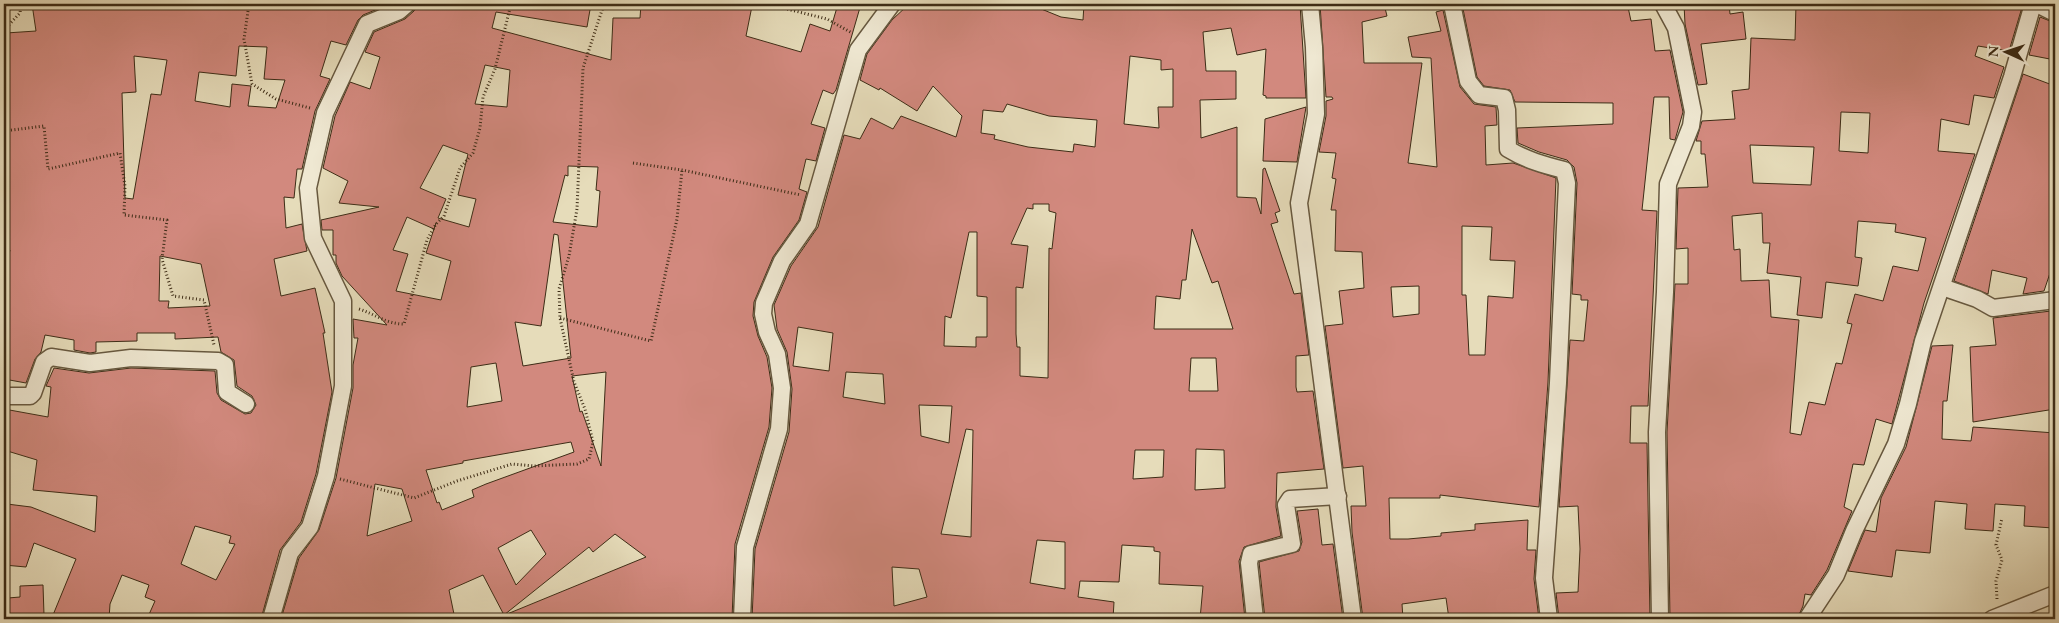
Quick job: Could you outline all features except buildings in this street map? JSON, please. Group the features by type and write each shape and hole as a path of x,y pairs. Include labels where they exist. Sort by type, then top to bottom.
{"street":[{"path":"270,619 290,553 310,527 326,476 343,386 343,301 313,238 308,188 325,113 368,24 398,11 406,4"},
{"path":"742,619 745,547 780,421 782,388 777,354 767,332 763,314 764,302 782,261 808,224 858,50 892,4"},
{"path":"1310,4 1314,47 1316,114 1299,202 1353,619"},
{"path":"1452,4 1468,81 1479,95 1504,98 1507,110 1508,149 1547,167 1564,170 1567,183 1558,383 1544,578 1549,619"},
{"path":"1660,619 1657,432 1665,292 1668,184 1691,126 1693,112 1676,28 1663,4"},
{"path":"1807,619 1836,575 1854,531 1896,444 1923,341 2012,77 2033,4"},
{"path":"2037,4 2055,12"},
{"path":"1942,287 1977,299 1993,308 2055,300"},
{"path":"4,396 30,396 33,394 44,362 51,357 90,362 131,358 218,361 225,365 227,392 246,404"},
{"path":"1255,619 1249,563 1251,554 1292,544 1286,505 1290,499 1338,496"},
{"path":"1992,619 2055,594"}],"path":[{"path":"4,30 20,13 22,4"},
{"path":"249,4 244,39 252,84 276,99 325,113"},
{"path":"343,306 362,310 372,316 397,324 404,324 427,240 436,224 444,216 460,168 473,153 480,128 483,96 495,69 511,4"},
{"path":"326,476 414,498 457,481 512,464 543,466 577,464 589,460 593,442 586,409 574,382 560,318 559,289 569,256 577,209 583,68 604,4"},
{"path":"767,4 827,19 866,40"},
{"path":"4,131 44,126 48,169 120,153 125,186 124,215 167,220 162,259 173,296 204,300 218,361"},
{"path":"632,163 752,183 816,199"},
{"path":"560,318 651,341 675,229 682,170"},
{"path":"1992,619 1998,596 1996,581 2002,560 1996,545 2002,518"}]}
